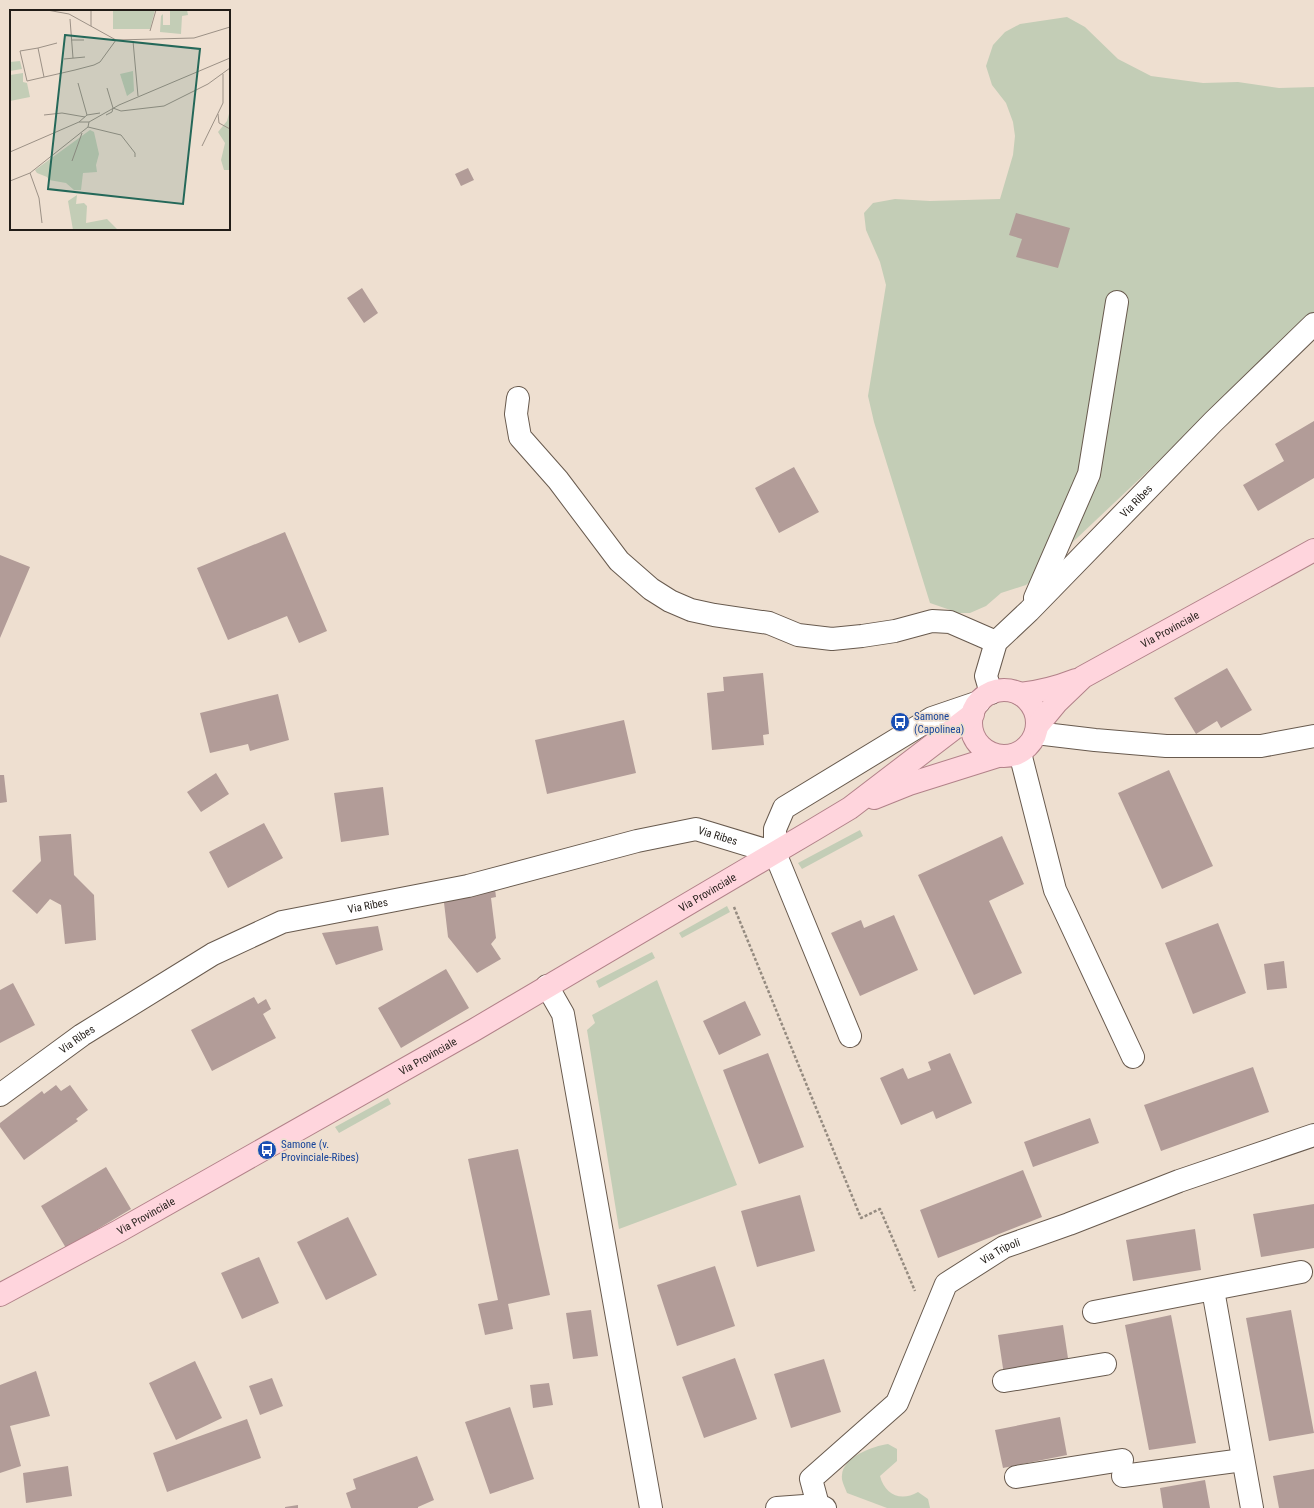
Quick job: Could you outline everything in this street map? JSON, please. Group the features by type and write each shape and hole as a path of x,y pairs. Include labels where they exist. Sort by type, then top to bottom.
{"main road":[{"name":"Via Provinciale","path":"1037,729 1057,702 1083,678 1314,550"},
{"path":"1020,694 1039,692 1055,688 1083,678"},
{"path":"1002,690 1020,694 1028,699 1032,704 1037,717 1037,729 1033,741 1020,753 1007,756 998,756 989,753 976,740 972,732 971,722 981,703 1002,690"},
{"name":"Via Provinciale","path":"0,1295 119,1231 474,1030 850,808 981,703"},
{"name":"Via Provinciale","path":"850,808 909,784 998,756"}],"street":[{"path":"1030,611 1089,474 1117,302"},
{"name":"Via Ribes","path":"996,642 1030,611 1213,422 1314,324"},
{"path":"518,398 516,414 520,437 558,480 619,561 651,589 670,601 691,610 769,623 798,635 832,639 862,636 895,631 932,620 950,622 996,642 986,676 981,703 932,718 784,808 775,829 775,853 850,1036"},
{"path":"1037,729 1095,740 1166,746 1261,746 1314,736"},
{"path":"1020,753 1055,890 1133,1057"},
{"name":"Via Ribes","path":"0,1095 82,1035 213,954 282,922 468,886 637,841 696,829 775,853"},
{"path":"547,986 563,1014 651,1508"},
{"name":"Via Tripoli","path":"777,1508 822,1506 811,1479 897,1403 946,1284 1004,1247 1069,1224 1179,1181 1314,1135"},
{"path":"1094,1312 1301,1272"},
{"path":"1213,1290 1252,1508"},
{"path":"1004,1381 1105,1364"},
{"path":"1016,1477 1243,1460"}],"path":[{"path":"724,883 862,1218 880,1209 930,1324"}],"green space":[{"path":"1067,17 1085,27 1118,59 1151,76 1203,83 1238,82 1279,88 1314,87 1314,314 1026,585 1001,593 986,606 970,613 959,613 930,603 874,422 868,396 886,285 880,262 866,230 864,213 873,203 895,199 930,201 1000,199 1013,155 1015,136 1013,122 1006,103 992,85 986,66 993,45 1005,32 1020,24"},
{"path":"860,830 863,836 802,869 798,863"},
{"path":"727,906 730,912 682,938 679,933"},
{"path":"652,952 655,958 599,988 596,981"},
{"path":"657,980 737,1185 619,1229 587,1030 595,1023 592,1015"},
{"path":"388,1098 391,1104 339,1133 335,1127"},
{"path":"888,1444 897,1449 897,1461 880,1476 882,1483 894,1495 906,1496 918,1492 928,1499 930,1508 887,1508 847,1493 842,1475 848,1463 853,1458 867,1450"}],"building":[{"path":"468,168 474,180 461,186 455,174"},
{"path":"1016,213 1070,228 1058,268 1016,257 1022,239 1009,235"},
{"path":"362,288 378,313 364,323 347,298"},
{"path":"1314,421 1314,478 1258,511 1243,485 1284,461 1275,444"},
{"path":"794,467 819,512 779,533 755,488"},
{"path":"285,532 327,631 299,643 287,616 228,640 197,568"},
{"path":"0,555 30,567 0,638"},
{"path":"1227,668 1252,710 1221,728 1217,721 1196,734 1174,698"},
{"path":"763,673 769,734 763,735 764,745 712,750 707,693 724,691 723,677"},
{"path":"278,694 289,740 250,751 248,744 210,753 200,713"},
{"path":"624,720 636,773 547,794 535,740"},
{"path":"1169,770 1213,866 1162,889 1118,793"},
{"path":"216,773 229,794 201,812 187,792"},
{"path":"0,775 4,775 7,802 0,803"},
{"path":"383,787 389,835 341,842 334,793"},
{"path":"264,823 283,858 228,888 209,852"},
{"path":"71,834 74,875 94,895 96,940 65,944 61,905 50,899 37,914 12,891 41,861 39,836"},
{"path":"1002,836 1024,884 989,901 1022,973 974,995 918,875"},
{"path":"495,889 496,897 491,898 496,938 491,944 501,959 477,973 448,937 443,894"},
{"path":"894,915 918,970 860,996 831,933 861,920 864,928"},
{"path":"1218,923 1246,993 1193,1014 1165,943"},
{"path":"378,926 383,950 336,965 322,933"},
{"path":"1284,961 1287,988 1267,990 1264,964"},
{"path":"446,969 469,1008 401,1048 378,1008"},
{"path":"13,983 35,1025 0,1043 0,990"},
{"path":"254,997 258,1004 266,999 271,1009 263,1014 276,1038 212,1071 191,1030"},
{"path":"745,1001 761,1035 719,1055 703,1021"},
{"path":"768,1053 804,1147 759,1164 723,1070"},
{"path":"950,1053 972,1103 936,1119 933,1111 901,1125 880,1078 903,1068 908,1079 931,1070 928,1062"},
{"path":"1253,1067 1269,1112 1161,1151 1144,1105"},
{"path":"56,1085 61,1091 70,1085 88,1110 76,1119 78,1121 24,1160 0,1127 0,1123 42,1091 44,1094"},
{"path":"1090,1118 1099,1143 1033,1167 1024,1142"},
{"path":"518,1149 550,1295 508,1304 513,1329 485,1335 478,1304 498,1300 468,1159"},
{"path":"106,1167 131,1209 66,1248 41,1206"},
{"path":"1023,1170 1042,1217 938,1258 920,1210"},
{"path":"800,1195 815,1251 757,1267 741,1211"},
{"path":"1314,1204 1314,1248 1261,1257 1253,1214"},
{"path":"348,1217 377,1275 326,1300 297,1242"},
{"path":"1195,1229 1201,1270 1133,1281 1126,1240"},
{"path":"259,1257 279,1303 242,1319 221,1273"},
{"path":"715,1266 735,1326 677,1346 657,1285"},
{"path":"591,1310 598,1356 573,1359 566,1313"},
{"path":"1291,1310 1314,1433 1269,1441 1246,1318"},
{"path":"1171,1315 1196,1443 1149,1450 1125,1325"},
{"path":"1063,1325 1069,1365 1004,1375 998,1335"},
{"path":"735,1358 757,1419 704,1438 682,1377"},
{"path":"824,1359 841,1412 791,1428 774,1374"},
{"path":"195,1361 222,1418 176,1440 149,1383"},
{"path":"36,1371 50,1416 10,1426 21,1466 0,1473 0,1385"},
{"path":"272,1378 283,1406 260,1415 249,1386"},
{"path":"549,1383 553,1405 533,1408 530,1385"},
{"path":"510,1407 534,1479 490,1494 465,1422"},
{"path":"1060,1417 1067,1455 1003,1468 995,1430"},
{"path":"247,1419 261,1458 167,1492 153,1453"},
{"path":"417,1456 434,1500 418,1508 351,1508 346,1493 356,1489 353,1479"},
{"path":"68,1466 72,1496 26,1503 23,1473"},
{"path":"1314,1469 1314,1508 1279,1508 1273,1476"},
{"path":"1205,1480 1210,1508 1163,1508 1160,1488"},
{"path":"298,1505 298,1508 285,1508 285,1507"}],"place":[{"name":"Samone (Capolinea)","path":"900,722"},
{"name":"Samone (v. Provinciale-Ribes)","path":"267,1150"}]}
